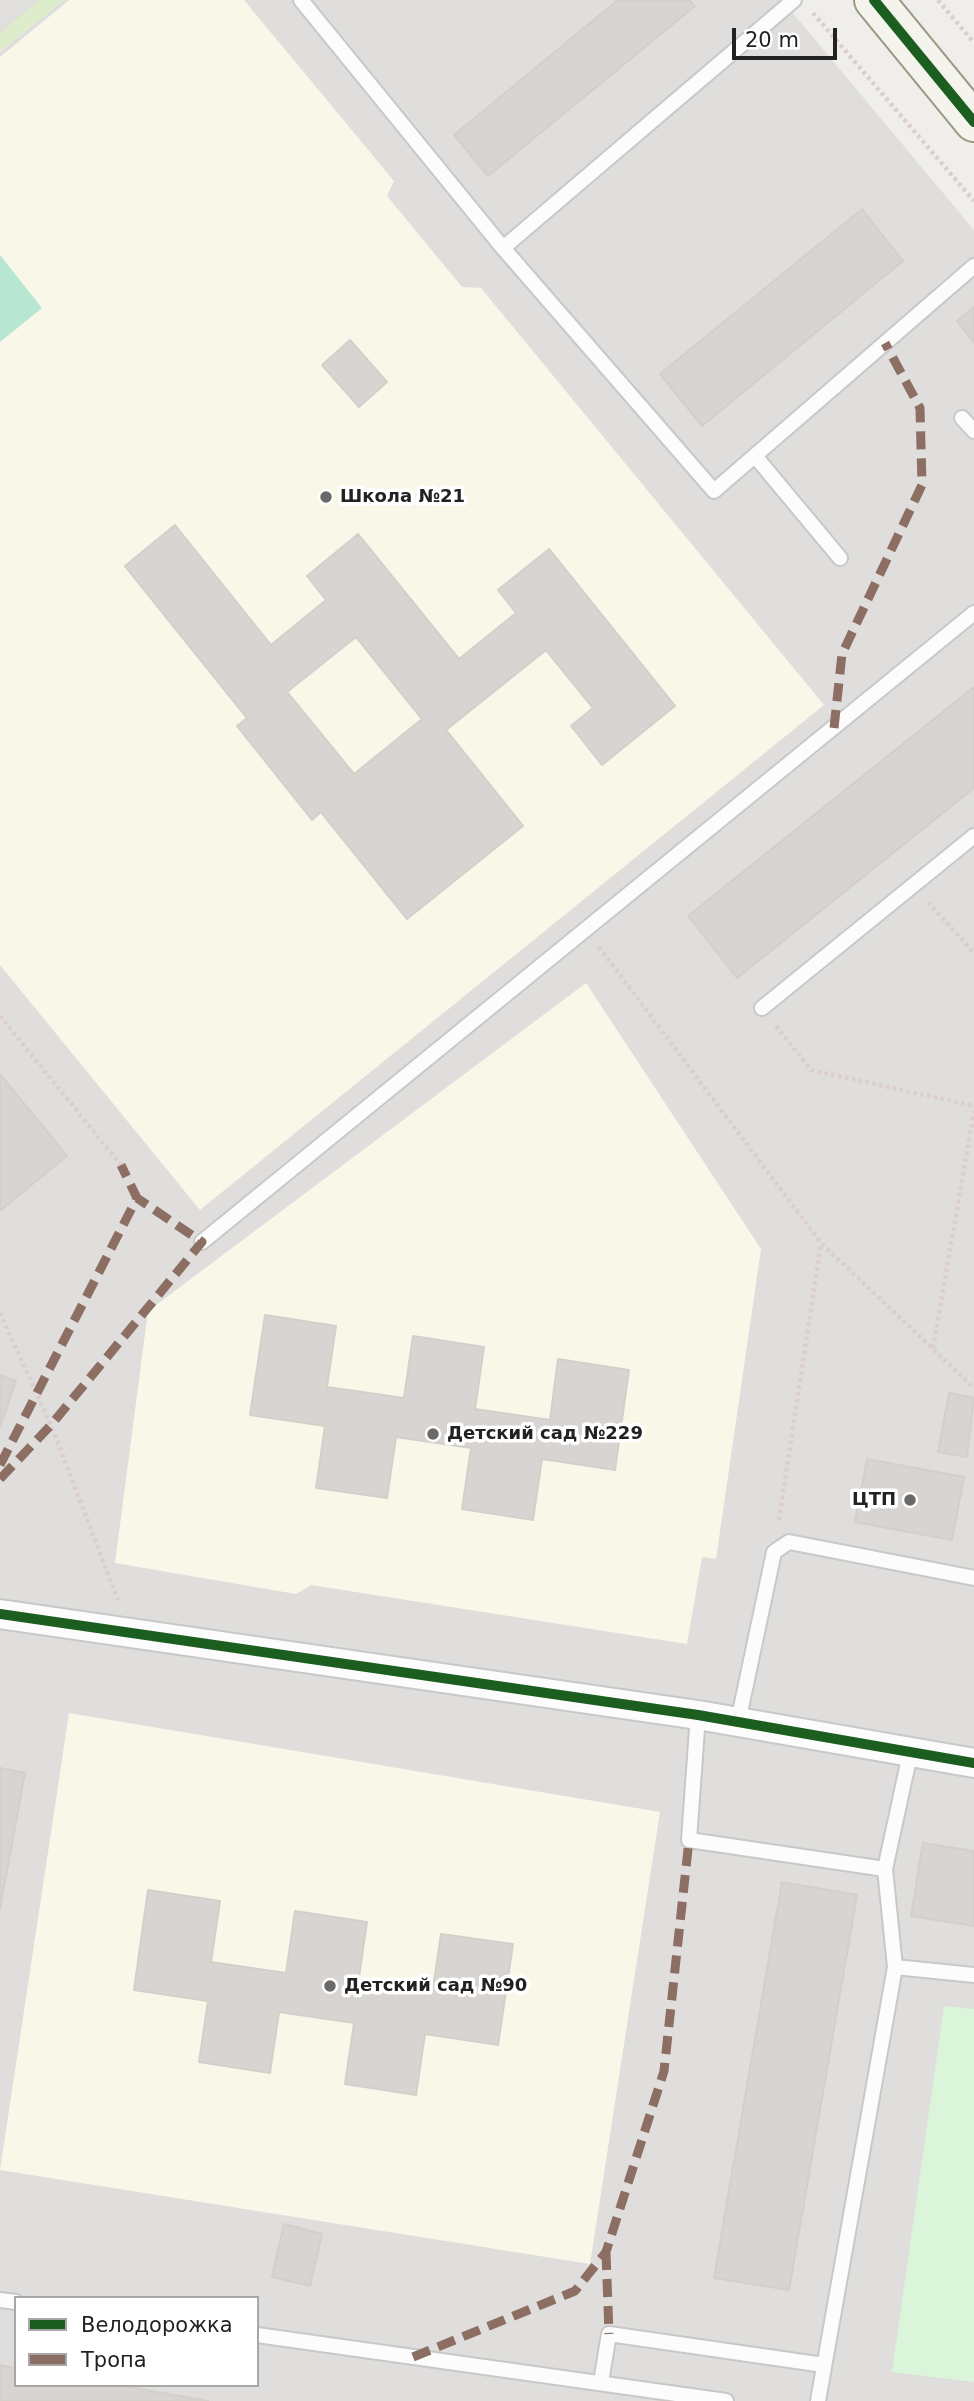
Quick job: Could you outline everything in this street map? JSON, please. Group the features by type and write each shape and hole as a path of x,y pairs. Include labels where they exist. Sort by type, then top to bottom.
{"street":[{"path":"874,0 974,122"},
{"path":"0,1614 698,1715 909,1754 974,1763"}],"lane":[{"path":"302,0 503,248 714,491 974,266"},
{"path":"503,248 794,0"},
{"path":"962,418 974,431"},
{"path":"755,456 840,558"},
{"path":"202,1242 974,614"},
{"path":"762,1008 974,836"},
{"path":"738,1723 774,1552 789,1542 801,1542 974,1578"},
{"path":"698,1715 689,1840 884,1868"},
{"path":"818,2401 895,1967 884,1868 909,1754"},
{"path":"895,1967 974,1975"},
{"path":"601,2382 609,2334 824,2365"},
{"path":"259,2335 726,2401"}],"path":[{"path":"938,0 974,43"},
{"path":"811,11 974,201"},
{"path":"913,885 974,953"},
{"path":"586,929 821,1243 974,1388"},
{"path":"762,1008 811,1070 974,1108 932,1349"},
{"path":"0,1016 121,1165"},
{"path":"774,1552 821,1243"},
{"path":"0,1313 51,1425 131,1632"}],"shaded area":[{"path":"0,0 39,0 0,33"},
{"path":"64,0 782,0 974,230 974,2401 0,2401 0,52"},
{"name":"Школа №21","path":"69,0 244,0 394,181 387,196 462,287 481,288 824,705 200,1210 0,965 0,57"},
{"name":"Детский сад №229","path":"586,983 761,1249 716,1559 702,1557 687,1644 311,1585 296,1594 115,1563 148,1311"},
{"name":"Детский сад №90","path":"69,1713 660,1812 590,2264 0,2170"}],"green space":[{"path":"0,0 64,0 0,52"},
{"path":"0,255 42,308 0,342"},
{"path":"944,2006 974,2009 974,2382 892,2372"}],"building":[{"path":"618,0 689,0 695,6 488,176 454,135"},
{"path":"862,209 903,261 702,426 660,374"},
{"path":"974,307 974,343 957,321"},
{"path":"350,340 387,382 359,407 322,365"},
{"path":"175,525 271,645 326,600 307,576 358,534 459,659 516,613 498,590 549,549 675,706 602,765 571,726 593,708 546,650 446,730 523,826 407,919 321,812 312,820 237,726 247,718 125,566","holes":["356,637 422,719 354,774 287,692"]},
{"path":"974,687 974,788 737,978 688,916"},
{"path":"0,1074 67,1156 1,1210 0,1209"},
{"path":"265,1315 336,1326 327,1387 404,1398 413,1336 484,1347 475,1409 550,1420 558,1359 629,1370 615,1470 542,1459 533,1520 462,1509 471,1448 396,1437 387,1498 316,1488 325,1426 250,1415"},
{"path":"0,1375 16,1381 0,1427"},
{"path":"949,1393 974,1398 967,1457 938,1452"},
{"name":"ЦТП","path":"867,1459 964,1477 952,1540 855,1522"},
{"path":"0,1768 25,1773 0,1909"},
{"path":"923,1843 974,1851 974,1926 911,1916"},
{"path":"782,1882 857,1895 789,2290 714,2278"},
{"path":"148,1890 220,1901 211,1962 286,1973 295,1911 367,1922 358,1984 432,1995 441,1934 513,1944 498,2045 425,2034 416,2095 345,2084 354,2023 279,2012 270,2073 199,2062 208,2001 134,1990"},
{"path":"284,2224 322,2234 310,2286 272,2277"},
{"path":"0,2365 14,2368 14,2387 129,2387 208,2401 0,2401"}],"marked path":[{"path":"834,728 842,654 922,485 920,408 885,343"},
{"path":"0,1465 137,1198 121,1165"},
{"path":"0,1479 51,1425 202,1242 137,1198"},
{"path":"413,2357 575,2291 606,2252 664,2071 689,1840"},
{"path":"606,2252 609,2334"}],"cycle path":[{"path":"874,0 974,122"},
{"path":"0,1614 698,1715 974,1763"}],"place":[{"name":"Школа №21","path":"326,497"},
{"name":"Детский сад №229","path":"433,1434"},
{"name":"ЦТП","path":"910,1500"},
{"name":"Детский сад №90","path":"330,1986"}]}
